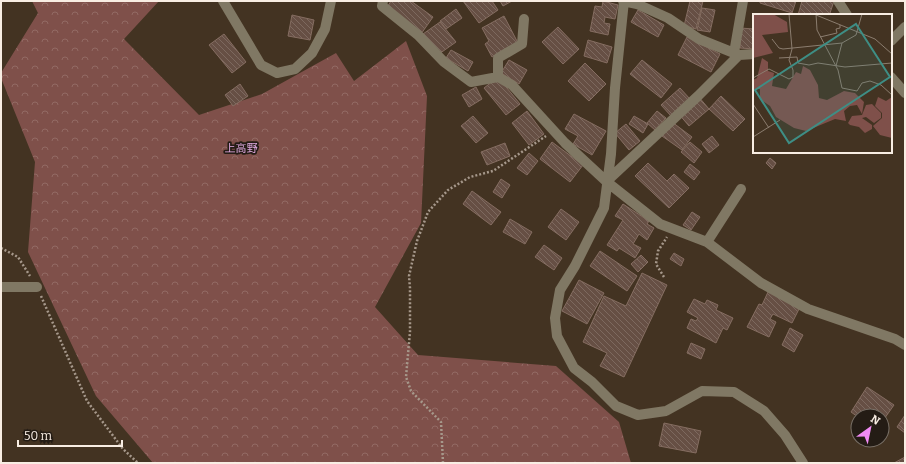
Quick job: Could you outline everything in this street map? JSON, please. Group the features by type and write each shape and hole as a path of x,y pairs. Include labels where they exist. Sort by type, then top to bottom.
{"street":[{"path":"223,1 261,65 278,73 295,69 312,53 325,29 331,1"},
{"path":"383,1 382,6 418,35 444,62 471,82 498,76 512,85 565,143 660,224 707,242 761,282 808,309 895,339 905,345"},
{"path":"753,54 736,54 699,39 668,18 637,4 623,1 611,154 604,208 575,266 560,290 555,318 557,336 574,368 592,382 616,406 638,415 666,411 702,391 734,392 764,411 785,435 802,463"},
{"path":"608,181 698,96 736,54 743,1"},
{"path":"838,1 846,14"},
{"path":"498,76 498,58 522,44 524,19"},
{"path":"892,40 905,27"},
{"path":"892,78 905,93"},
{"path":"707,242 741,189"},
{"path":"1,288 37,287"}],"path":[{"path":"443,463 441,422 411,391 406,377 410,332 410,288 408,276 417,241 428,212 448,190 470,176 493,171 554,131"},
{"path":"664,278 656,264 658,251 668,235 669,227"},
{"path":"1,248 18,257 37,287 87,401 122,449 138,463"}],"green space":[{"path":"32,1 159,1 124,39 199,115 262,94 336,53 354,81 406,41 427,96 421,223 375,307 418,355 556,366 619,422 631,463 153,463 96,396 28,252 35,162 1,78 1,73 38,13"}],"building":[{"path":"391,1 411,1 433,17 421,34 386,9"},
{"path":"463,1 492,1 498,10 479,23"},
{"path":"500,1 512,1 503,6"},
{"path":"603,1 618,5 615,19 605,17 604,23 610,24 608,35 590,31 595,6 602,7"},
{"path":"690,1 703,1 696,29 684,26"},
{"path":"760,1 796,1 792,13 760,3"},
{"path":"802,1 834,1 830,13 833,14 798,14"},
{"path":"702,8 715,10 710,32 697,30"},
{"path":"456,9 462,18 446,29 440,21"},
{"path":"638,10 664,25 658,37 631,22"},
{"path":"292,15 314,20 310,40 288,36"},
{"path":"504,16 518,43 492,57 485,44 489,41 482,28"},
{"path":"440,22 456,42 439,54 423,34"},
{"path":"558,27 579,49 563,64 542,42"},
{"path":"740,28 753,29 753,49 740,48"},
{"path":"224,34 246,62 232,73 209,45"},
{"path":"687,37 720,54 711,72 678,55"},
{"path":"588,40 612,47 607,63 584,56"},
{"path":"451,50 473,62 468,71 446,58"},
{"path":"509,60 527,70 519,84 501,73"},
{"path":"642,60 672,84 661,98 630,74"},
{"path":"585,63 606,84 589,101 568,81"},
{"path":"498,77 520,104 506,115 484,88"},
{"path":"240,84 248,96 233,106 225,95"},
{"path":"476,87 482,99 469,107 462,95"},
{"path":"680,88 690,99 671,116 661,105"},
{"path":"698,96 709,109 689,126 678,113"},
{"path":"721,96 745,119 733,131 709,109"},
{"path":"527,111 544,134 529,145 512,123"},
{"path":"657,111 666,118 655,130 647,123"},
{"path":"574,114 606,131 592,155 573,144 578,136 565,129"},
{"path":"473,116 488,133 476,143 461,126"},
{"path":"634,116 648,124 643,133 629,124"},
{"path":"672,122 692,137 682,150 662,136"},
{"path":"626,124 640,141 629,150 615,133"},
{"path":"712,136 719,145 709,153 702,144"},
{"path":"552,142 583,165 570,182 540,159"},
{"path":"690,142 702,152 694,163 681,152"},
{"path":"505,143 510,156 487,165 481,152"},
{"path":"529,153 538,161 527,175 517,168"},
{"path":"770,158 776,163 772,169 766,163"},
{"path":"648,163 667,181 674,174 689,188 669,208 635,176"},
{"path":"690,164 700,172 694,180 684,172"},
{"path":"501,179 510,185 502,198 493,192"},
{"path":"472,191 501,212 491,225 463,204"},
{"path":"623,204 649,221 647,224 654,228 647,240 639,234 633,244 641,248 635,258 619,248 617,251 607,245 623,220 615,216"},
{"path":"561,209 579,222 566,240 548,227"},
{"path":"692,212 700,217 691,230 683,225"},
{"path":"510,219 532,232 525,244 503,232"},
{"path":"544,245 562,258 554,270 535,257"},
{"path":"600,251 637,276 627,291 590,266"},
{"path":"674,253 684,259 681,266 670,259"},
{"path":"641,255 648,262 638,272 631,264"},
{"path":"642,273 667,285 624,377 600,366 607,353 583,342 604,296 626,306"},
{"path":"579,280 604,293 587,324 562,311"},
{"path":"768,292 800,307 792,323 773,314 770,319 776,322 769,337 747,327 759,304 762,305"},
{"path":"694,299 705,304 707,300 718,305 716,310 733,318 727,330 723,328 716,343 687,328 691,319 696,321 698,318 687,312"},
{"path":"790,328 803,335 794,352 782,345"},
{"path":"691,343 705,349 701,359 687,353"},
{"path":"867,387 894,405 890,411 890,408 854,408"},
{"path":"905,415 905,433 897,427"},
{"path":"664,423 701,431 696,453 659,446"},
{"path":"905,457 905,463 894,463"}],"district":[{"name":"上高野","path":"241,148"}]}
